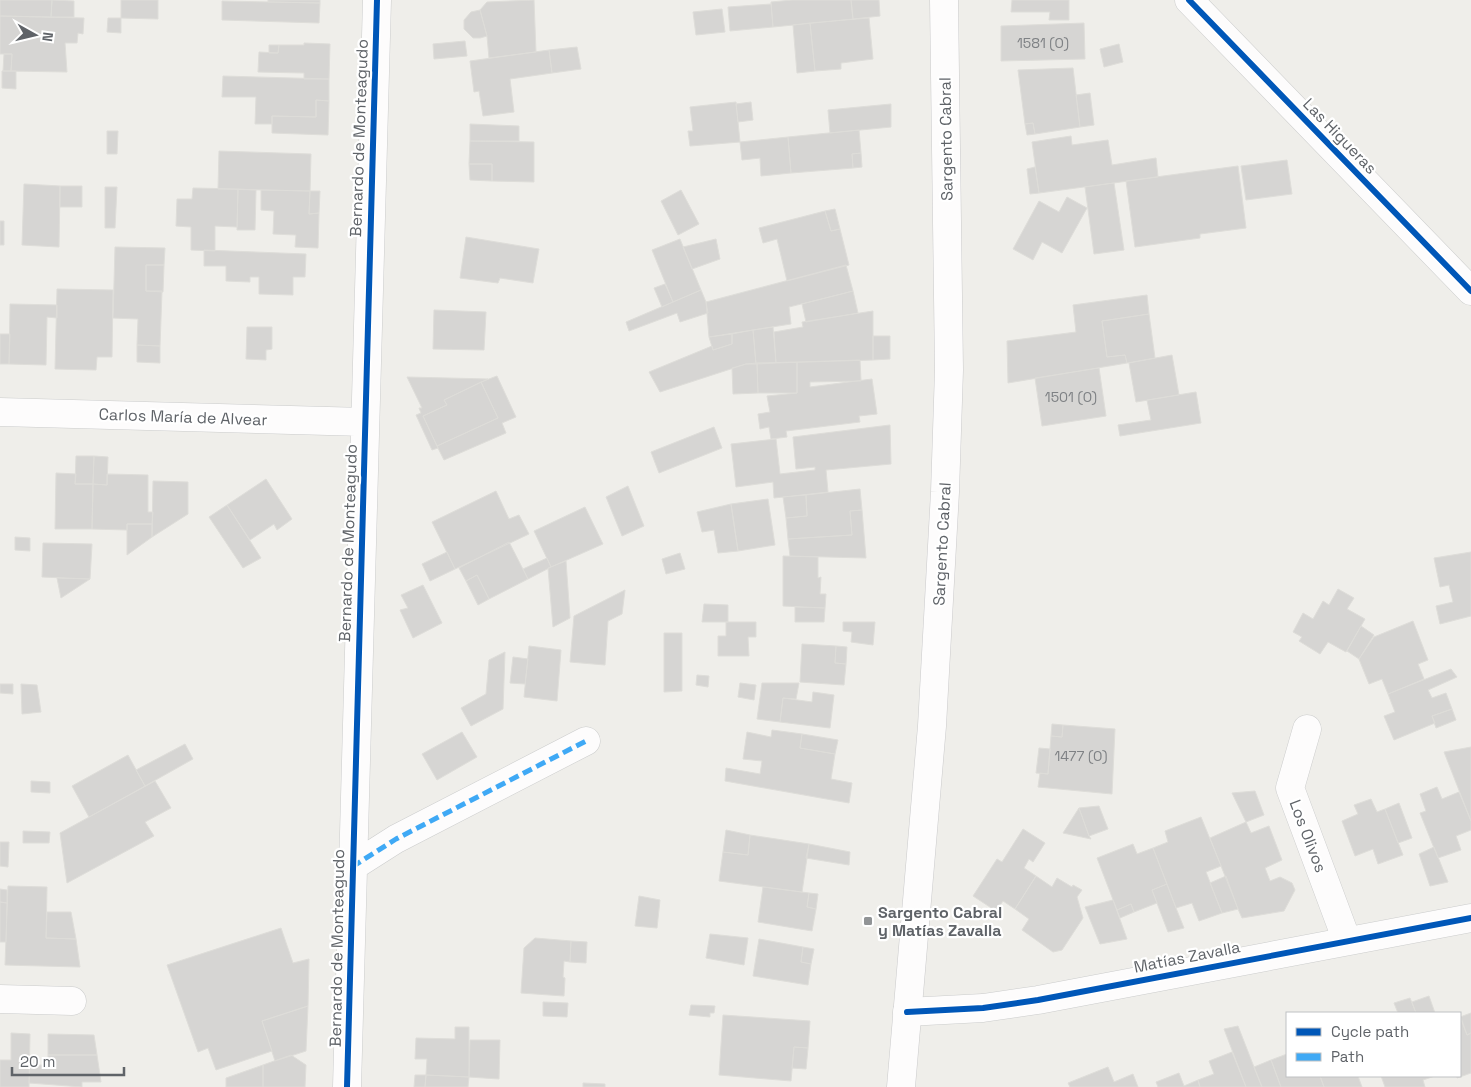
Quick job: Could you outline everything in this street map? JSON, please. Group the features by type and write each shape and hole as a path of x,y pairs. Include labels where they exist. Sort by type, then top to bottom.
{"street":[{"name":"Bernardo de Monteagudo","path":"347,1087 377,0"},
{"name":"Sargento Cabral","path":"901,1087 932,726 945,492 949,370 944,0"},
{"name":"Las Higueras","path":"1189,0 1471,291"},
{"name":"Carlos María de Alvear","path":"0,412 365,422"},
{"name":"Los Olivos","path":"1307,729 1290,788 1347,941"},
{"path":"352,867 396,839 586,741"},
{"name":"Matías Zavalla","path":"907,1012 983,1008 1038,1000 1471,918"},
{"path":"0,999 72,1001"}],"building":[{"path":"0,0 52,0 51,17 0,16"},
{"path":"52,0 74,1 74,17 51,17"},
{"path":"121,0 158,0 158,19 121,18"},
{"path":"268,0 320,0 320,3 268,2"},
{"path":"534,0 536,52 489,58 487,36 480,10 487,2"},
{"path":"851,0 853,19 773,27 771,2"},
{"path":"851,0 879,0 880,16 853,19"},
{"path":"1012,0 1069,0 1069,20 1049,20 1050,12 1011,12"},
{"path":"222,1 320,3 319,23 222,20"},
{"path":"771,4 773,27 730,31 728,7"},
{"path":"722,9 725,32 696,35 693,12"},
{"path":"480,10 487,36 473,38 464,29 464,20 471,12"},
{"path":"0,16 84,18 83,34 78,33 77,43 65,43 67,72 11,71 12,54 0,54"},
{"path":"108,18 121,18 121,33 107,32"},
{"path":"869,18 873,59 841,63 841,69 815,71 810,23"},
{"path":"810,23 815,71 797,73 793,25"},
{"path":"1084,23 1085,59 1001,61 1001,26"},
{"path":"465,41 467,56 434,59 433,44"},
{"path":"304,43 330,44 329,79 304,79 304,73 258,72 259,52 278,53 279,45 304,45"},
{"path":"1119,44 1123,62 1104,67 1100,49"},
{"path":"269,45 279,45 278,53 269,53"},
{"path":"577,47 581,69 552,73 549,50"},
{"path":"549,50 552,73 510,79 514,112 483,116 479,91 474,92 470,61"},
{"path":"4,54 12,54 11,71 3,71"},
{"path":"1073,68 1080,127 1035,134 1033,123 1025,124 1018,70"},
{"path":"2,71 16,71 16,89 2,88"},
{"path":"223,76 329,79 329,101 316,100 316,117 272,116 272,124 255,124 256,97 222,97"},
{"path":"1090,93 1094,125 1080,127 1076,95"},
{"path":"316,100 329,101 328,135 272,133 272,116 316,117"},
{"path":"736,102 740,142 690,146 688,131 693,131 690,107"},
{"path":"751,102 753,120 738,122 736,104"},
{"path":"891,104 891,127 830,133 828,110"},
{"path":"1033,123 1035,134 1027,135 1025,124"},
{"path":"470,124 519,126 519,141 470,141"},
{"path":"859,130 861,153 852,154 853,168 791,173 788,137"},
{"path":"107,131 118,131 117,154 107,154"},
{"path":"1071,136 1072,145 1108,140 1112,165 1156,158 1158,177 1039,193 1032,142"},
{"path":"788,137 791,173 761,176 760,158 742,160 740,142"},
{"path":"470,141 534,142 534,182 492,181 492,164 469,164"},
{"path":"219,151 311,154 310,191 218,189"},
{"path":"861,153 862,167 853,168 852,154"},
{"path":"1287,160 1292,194 1246,200 1241,166"},
{"path":"469,164 492,164 492,181 470,180"},
{"path":"1238,166 1246,228 1200,234 1200,238 1135,247 1126,181"},
{"path":"1035,167 1039,193 1030,194 1027,169"},
{"path":"1114,183 1124,250 1094,254 1085,187"},
{"path":"24,184 60,186 59,247 22,245"},
{"path":"60,186 82,186 82,207 60,207"},
{"path":"105,187 117,187 115,228 105,228"},
{"path":"193,188 238,189 237,227 215,226 215,251 191,250 191,227 176,226 177,199 192,199"},
{"path":"238,189 256,190 255,230 237,230"},
{"path":"261,190 310,191 309,214 319,213 318,248 295,247 296,235 273,234 274,211 261,210"},
{"path":"681,190 699,224 678,235 661,201"},
{"path":"310,191 320,191 319,213 309,214"},
{"path":"1067,197 1087,208 1062,253 1042,242 1033,260 1013,249 1039,201 1059,212"},
{"path":"835,209 840,229 831,231 825,211"},
{"path":"825,211 831,231 840,229 849,265 787,281 777,239 763,243 759,228"},
{"path":"0,221 4,221 4,245 0,245"},
{"path":"466,237 539,249 533,283 500,278 498,283 460,278"},
{"path":"680,239 701,290 673,302 652,250"},
{"path":"716,239 720,259 692,269 683,247"},
{"path":"115,247 165,248 164,265 146,265 146,291 162,291 160,346 137,345 138,319 113,318"},
{"path":"204,250 306,254 305,277 293,277 293,295 259,294 259,277 250,277 250,282 226,281 226,266 204,266"},
{"path":"146,265 164,265 163,292 146,291"},
{"path":"846,265 853,291 789,307 791,324 709,337 706,302"},
{"path":"665,284 673,302 662,307 654,288"},
{"path":"57,289 113,290 112,357 97,357 96,370 55,369"},
{"path":"701,290 708,313 680,322 677,313 629,331 626,322"},
{"path":"853,291 858,313 806,322 802,304"},
{"path":"1147,295 1149,314 1102,321 1107,357 1125,355 1127,363 1008,383 1007,341 1076,332 1073,305"},
{"path":"10,304 57,305 57,318 47,317 46,365 9,364"},
{"path":"434,310 486,312 484,350 433,349"},
{"path":"873,311 873,360 776,363 774,332 803,327 802,322"},
{"path":"1149,314 1155,358 1127,363 1125,355 1107,357 1102,321"},
{"path":"247,327 272,327 272,349 266,350 266,360 246,359"},
{"path":"773,327 776,363 756,364 753,330"},
{"path":"753,330 756,364 746,364 660,392 649,372 712,346 713,350 732,344 732,334"},
{"path":"0,334 10,334 9,364 0,364"},
{"path":"732,334 732,344 713,350 709,337"},
{"path":"873,336 890,336 890,359 873,360"},
{"path":"137,345 160,346 160,363 137,362"},
{"path":"1172,355 1179,395 1136,402 1129,363"},
{"path":"860,360 861,380 872,379 877,414 859,416 860,422 786,431 787,437 771,439 769,427 760,429 758,414 770,412 767,396 797,393 797,362","holes":["856,381 810,387 810,382"]},
{"path":"797,362 797,393 758,393 757,363"},
{"path":"757,363 758,393 733,394 732,368"},
{"path":"1099,368 1106,416 1042,426 1035,378"},
{"path":"497,376 516,417 502,423 506,433 444,460 437,446 498,418 481,382"},
{"path":"407,377 488,379 444,400 447,405 423,416 438,448 432,450 416,415 421,413 419,408 422,408"},
{"path":"481,382 498,418 437,446 423,416 447,405 444,400"},
{"path":"1196,392 1201,423 1120,436 1118,425 1151,420 1147,400"},
{"path":"890,425 891,464 826,470 828,492 774,498 773,482 736,487 731,444 776,439 780,474 815,470 815,467 796,469 793,437"},
{"path":"714,427 722,448 659,473 651,452"},
{"path":"76,456 94,456 93,484 75,484"},
{"path":"94,456 108,457 107,485 93,484"},
{"path":"56,473 76,474 75,484 93,484 92,529 55,529"},
{"path":"107,474 148,475 148,512 153,512 152,524 127,524 127,530 92,529 93,484 107,485"},
{"path":"266,479 292,519 277,530 274,524 250,540 227,505"},
{"path":"153,481 188,482 188,514 152,537"},
{"path":"628,486 644,526 622,536 606,497"},
{"path":"860,489 862,510 850,511 852,535 788,539 786,518 807,516 806,495"},
{"path":"496,491 509,519 519,515 529,534 455,569 432,522"},
{"path":"806,495 807,516 786,518 783,497"},
{"path":"768,499 775,545 738,551 731,504"},
{"path":"731,504 738,551 718,553 714,530 702,532 697,512"},
{"path":"227,505 261,558 243,568 209,517"},
{"path":"585,507 603,544 551,567 534,531"},
{"path":"862,510 866,558 790,556 788,539 852,535 850,511"},
{"path":"127,524 152,524 152,537 127,555"},
{"path":"15,537 30,538 30,551 15,550"},
{"path":"509,542 528,579 489,599 477,575 466,581 459,568"},
{"path":"43,543 92,544 90,579 42,577"},
{"path":"447,552 455,569 430,581 422,564"},
{"path":"1471,552 1471,616 1440,624 1436,606 1453,602 1449,585 1440,587 1434,558"},
{"path":"680,553 685,569 666,574 662,559"},
{"path":"783,556 818,557 818,578 821,577 820,594 826,594 825,608 783,606"},
{"path":"547,558 551,567 528,579 523,569"},
{"path":"566,561 570,618 553,627 548,568"},
{"path":"477,575 489,599 478,605 466,581"},
{"path":"57,578 90,579 61,598"},
{"path":"423,585 442,623 413,638 400,610 408,608 401,595"},
{"path":"1338,589 1354,598 1347,609 1365,619 1346,652 1328,642 1320,654 1299,641 1302,637 1293,632 1303,613 1313,619 1323,601 1329,605"},
{"path":"625,590 622,614 608,621 605,665 570,662 574,616"},
{"path":"704,604 728,605 728,622 702,622"},
{"path":"795,607 825,608 824,622 795,622"},
{"path":"1413,621 1428,660 1418,664 1424,679 1388,694 1382,679 1369,684 1359,659 1374,637"},
{"path":"726,622 756,622 756,637 748,637 749,656 718,656 718,636 726,636"},
{"path":"843,622 875,622 873,645 851,642 852,632 843,631"},
{"path":"1361,626 1374,635 1359,659 1347,651"},
{"path":"664,633 682,633 682,691 664,692"},
{"path":"802,644 836,646 835,663 846,664 844,685 800,682"},
{"path":"529,646 561,650 557,701 524,697"},
{"path":"836,646 847,647 846,664 835,663"},
{"path":"505,652 503,709 471,726 461,708 486,694 489,660"},
{"path":"513,657 528,659 525,684 510,683"},
{"path":"1451,669 1457,677 1428,690 1432,698 1446,693 1452,709 1432,716 1435,723 1394,740 1384,716 1395,712 1388,694"},
{"path":"697,675 709,676 708,687 696,685"},
{"path":"740,683 756,685 754,700 738,697"},
{"path":"762,683 799,683 796,699 783,698 780,722 757,719"},
{"path":"0,684 13,684 13,694 0,693"},
{"path":"21,684 37,685 41,712 22,714"},
{"path":"813,692 834,695 830,728 780,722 783,698 812,702"},
{"path":"1452,709 1456,720 1436,728 1432,716"},
{"path":"1052,724 1063,725 1062,737 1051,736"},
{"path":"1063,725 1115,729 1112,794 1038,787 1040,773 1048,774 1051,736 1062,737"},
{"path":"772,730 802,734 800,748 835,754 831,779 852,783 849,803 725,781 726,768 760,774 762,761 743,759 747,732 771,737"},
{"path":"462,732 477,757 437,780 422,754"},
{"path":"802,734 838,740 835,754 800,748"},
{"path":"185,744 193,759 145,786 136,770"},
{"path":"1471,747 1471,821 1444,752"},
{"path":"1039,748 1050,749 1048,774 1036,773"},
{"path":"128,755 145,786 89,817 72,786"},
{"path":"31,781 50,782 50,793 31,792"},
{"path":"155,781 171,808 145,822 154,836 67,883 60,833"},
{"path":"1437,787 1442,799 1459,792 1471,821 1471,830 1456,836 1461,850 1438,858 1420,813 1426,811 1420,794"},
{"path":"1255,791 1264,815 1246,822 1232,793"},
{"path":"1371,799 1377,812 1385,809 1403,855 1378,864 1373,849 1355,856 1342,821 1358,814 1354,805"},
{"path":"1399,803 1412,838 1398,843 1385,809"},
{"path":"1099,806 1108,829 1089,836 1079,808"},
{"path":"1079,808 1089,836 1091,839 1063,833"},
{"path":"1201,817 1221,866 1206,872 1222,913 1199,921 1192,903 1176,908 1153,848 1168,842 1165,831"},
{"path":"1246,822 1251,833 1269,826 1282,860 1265,868 1270,881 1280,877 1292,883 1295,890 1284,911 1242,918 1238,909 1210,838"},
{"path":"1023,829 1045,843 1033,862 1029,859 1024,868 1036,876 1015,909 1003,901 996,911 973,896 997,859 1002,862"},
{"path":"726,830 750,835 748,855 723,852"},
{"path":"23,831 50,832 49,843 23,843"},
{"path":"750,835 809,844 802,892 719,881 723,852 748,855"},
{"path":"0,842 9,842 8,867 0,866"},
{"path":"809,844 850,852 849,865 806,858"},
{"path":"1133,844 1137,854 1153,848 1167,884 1152,890 1157,903 1134,912 1131,904 1117,910 1097,858"},
{"path":"1434,847 1448,882 1430,886 1419,854"},
{"path":"1036,876 1052,887 1057,878 1072,887 1073,885 1082,890 1077,897 1083,918 1062,950 1053,952 1022,930 1029,919 1015,909"},
{"path":"1226,876 1238,909 1222,913 1210,883"},
{"path":"1167,884 1184,928 1168,932 1152,890"},
{"path":"8,886 47,887 46,938 76,939 80,967 5,965"},
{"path":"763,887 809,893 807,907 816,909 812,931 758,922"},
{"path":"0,889 7,890 7,903 0,902"},
{"path":"809,893 818,894 816,909 807,907"},
{"path":"639,896 660,900 657,928 635,926"},
{"path":"1113,900 1127,939 1100,944 1085,907"},
{"path":"0,902 7,903 6,942 0,942"},
{"path":"1131,904 1134,912 1120,918 1117,910"},
{"path":"47,912 71,912 76,939 46,938"},
{"path":"281,928 293,963 309,959 308,1006 262,1021 272,1051 216,1070 208,1048 198,1052 167,965"},
{"path":"710,934 748,938 744,965 706,958"},
{"path":"535,938 571,941 570,962 564,961 564,996 521,993 524,948"},
{"path":"759,939 803,947 801,962 811,964 808,985 753,976"},
{"path":"571,941 587,942 586,963 570,962"},
{"path":"803,947 814,949 811,964 801,962"},
{"path":"1429,996 1435,1012 1416,1012 1412,1002"},
{"path":"1410,998 1416,1012 1398,1012 1394,1003"},
{"path":"543,1002 568,1003 567,1017 543,1016"},
{"path":"691,1005 715,1006 714,1013 710,1013 710,1017 689,1015"},
{"path":"308,1006 306,1051 275,1061 262,1021"},
{"path":"1471,1013 1471,1033 1467,1035 1461,1020 1461,1017"},
{"path":"723,1015 810,1021 808,1048 794,1047 791,1081 719,1075"},
{"path":"1461,1018 1467,1035 1471,1033 1471,1073 1461,1077"},
{"path":"1238,1026 1262,1087 1246,1087 1224,1029"},
{"path":"455,1027 469,1027 469,1077 426,1075 427,1059 415,1059 416,1038 455,1039"},
{"path":"11,1033 30,1034 29,1087 0,1087 0,1060 11,1060"},
{"path":"48,1034 94,1035 97,1055 48,1055"},
{"path":"470,1040 500,1040 499,1079 469,1077"},
{"path":"794,1047 808,1048 806,1069 792,1068"},
{"path":"1232,1052 1246,1087 1200,1087 1198,1080 1214,1074 1209,1061"},
{"path":"1286,1054 1286,1077 1320,1077 1324,1087 1281,1087 1271,1060"},
{"path":"48,1055 97,1055 101,1082 82,1082 82,1087 29,1083 30,1065 48,1065"},
{"path":"291,1055 306,1065 305,1087 263,1087 263,1065"},
{"path":"1271,1060 1281,1087 1262,1087 1254,1067"},
{"path":"263,1065 263,1087 226,1087 226,1078"},
{"path":"1108,1067 1114,1082 1133,1074 1138,1087 1070,1087 1068,1083"},
{"path":"1179,1073 1184,1086 1198,1080 1200,1087 1158,1087 1156,1082"},
{"path":"415,1075 426,1075 425,1087 414,1087"},
{"path":"426,1075 469,1077 468,1087 425,1087"},
{"path":"1320,1077 1358,1077 1362,1087 1324,1087"},
{"path":"1381,1077 1432,1077 1423,1080 1425,1087 1385,1087"},
{"path":"583,1083 605,1084 605,1087 583,1087"}],"marked path":[{"path":"352,867 396,839 586,741"}],"cycle path":[{"path":"347,1087 377,0"},
{"path":"1189,0 1471,291"},
{"path":"907,1012 983,1008 1038,1000 1471,918"}],"place":[{"name":"Sargento Cabral y Matías Zavalla","path":"868,921"}]}
